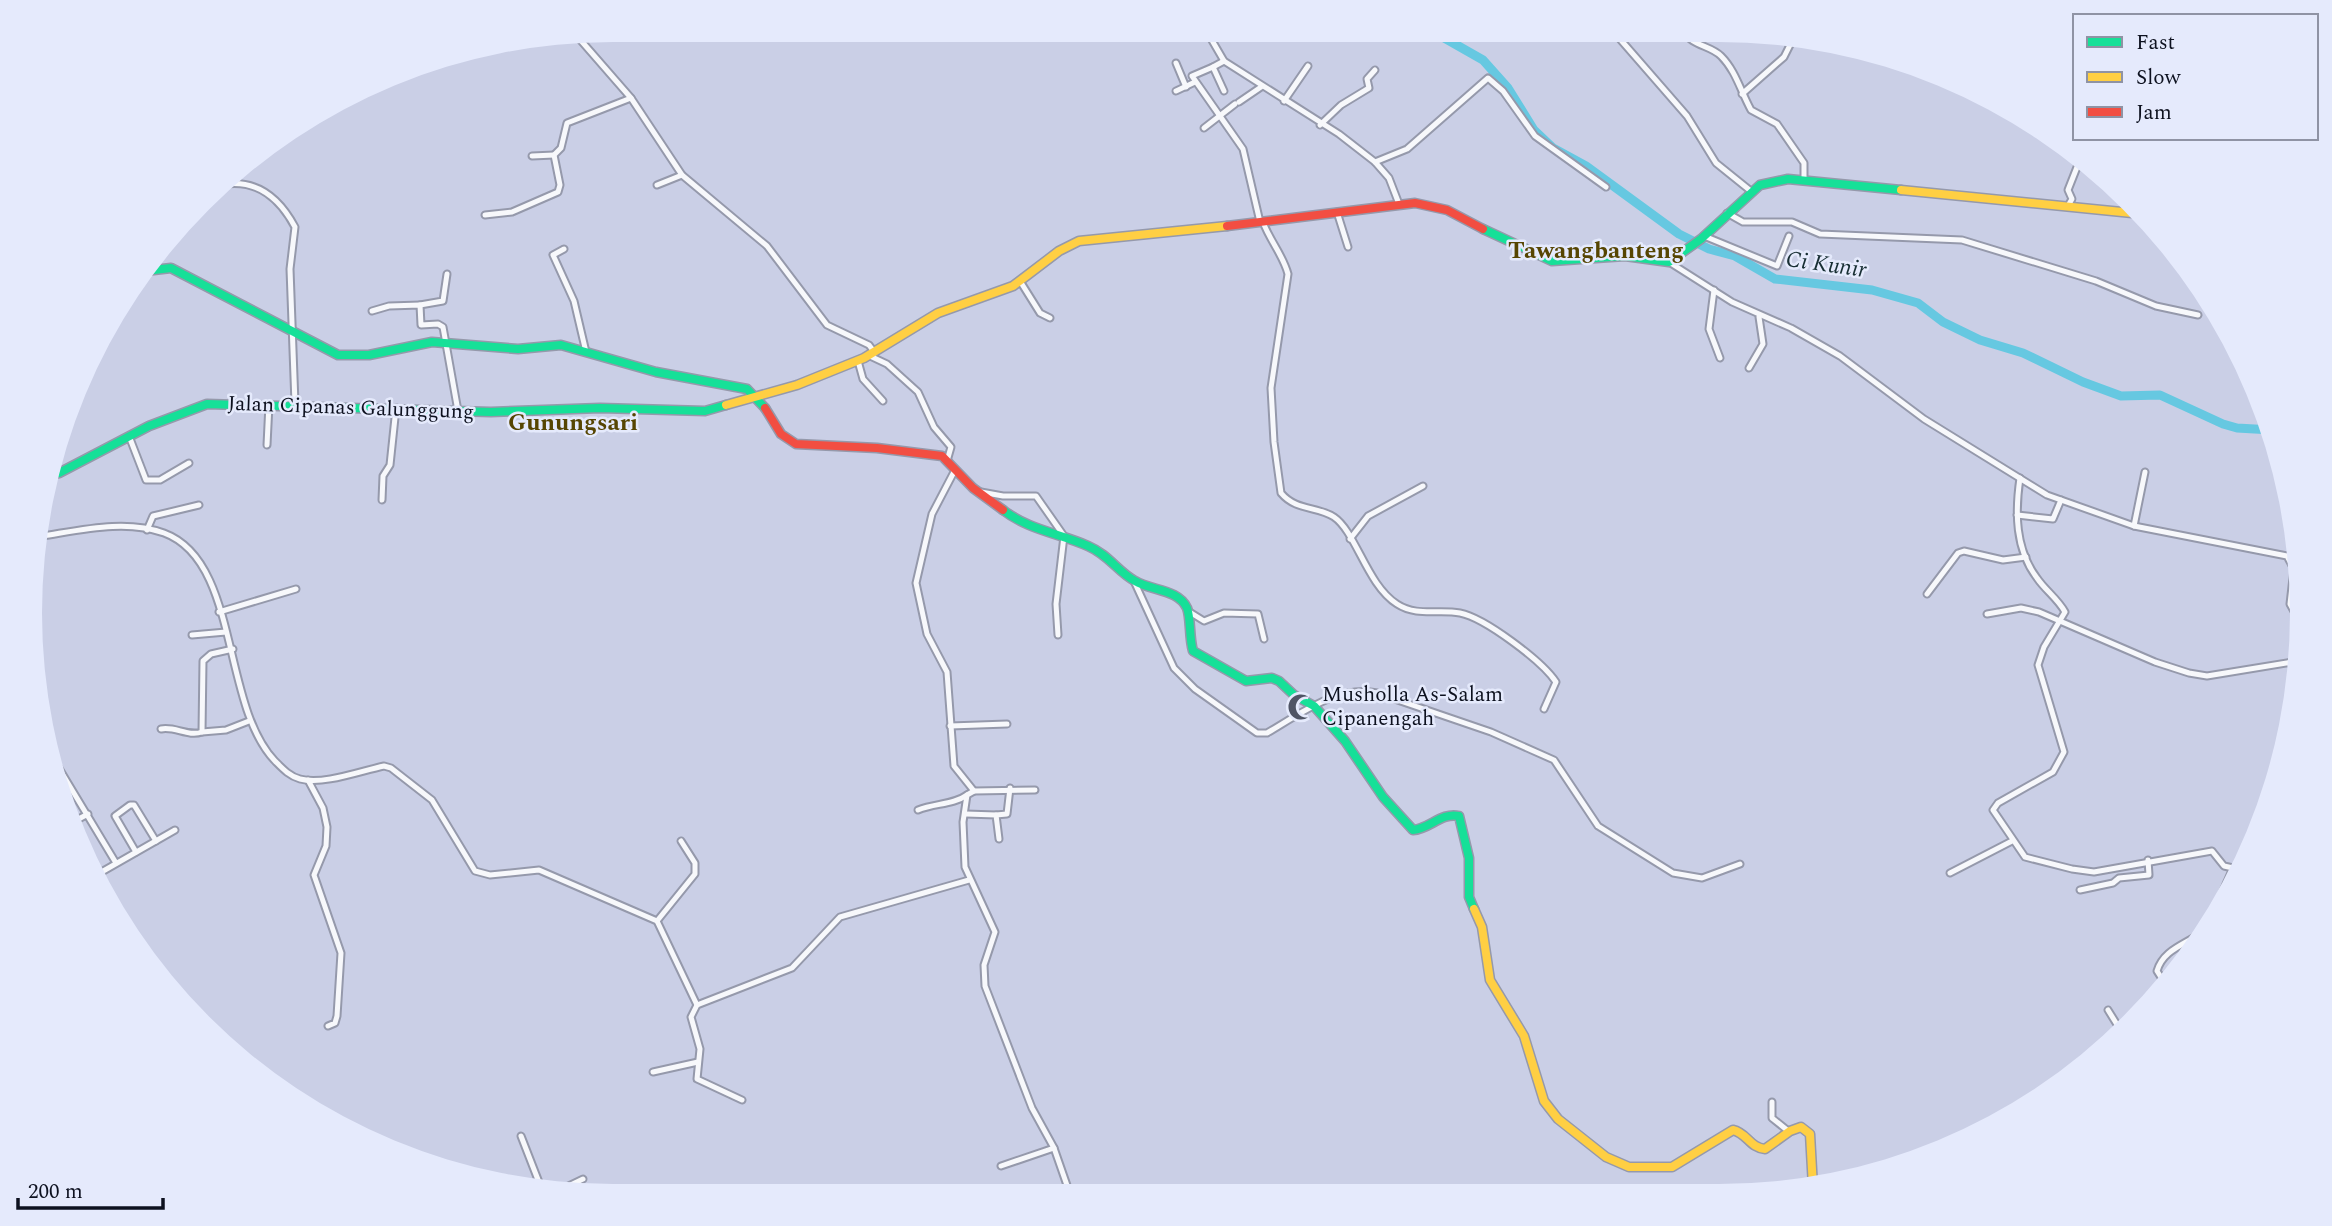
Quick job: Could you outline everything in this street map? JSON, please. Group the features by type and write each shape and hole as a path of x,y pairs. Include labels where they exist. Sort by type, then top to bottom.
{"street":[{"path":"1213,42 1224,61 1320,125 1339,134 1375,162 1389,178 1399,204"},
{"path":"1623,42 1687,116 1716,163 1752,192"},
{"path":"1694,42 1721,56 1735,74 1751,110 1773,120 1804,163 1804,180"},
{"path":"583,43 631,98 682,175 767,246 827,325 869,345 872,354 918,392 934,427 951,447 947,461"},
{"path":"1742,94 1784,57 1789,46"},
{"path":"1224,61 1193,74 1195,82 1245,154 1261,222 1269,239 1284,259 1288,274 1271,388 1279,488 1288,501 1333,516 1383,593 1396,604 1414,612 1465,615 1513,643 1543,667 1556,682 1544,709"},
{"path":"1176,63 1186,87"},
{"path":"1213,66 1224,91"},
{"path":"1284,101 1308,66"},
{"path":"1320,125 1341,105 1369,88 1367,79 1376,70"},
{"path":"1375,162 1407,149 1488,78 1503,90 1535,136 1606,187"},
{"path":"1176,91 1195,82"},
{"path":"1204,128 1261,87"},
{"path":"532,156 554,155 561,148 567,124 631,98"},
{"path":"485,215 512,212 558,191 560,185 554,155"},
{"path":"2069,204 2072,199 2068,190 2077,168"},
{"path":"657,185 682,175"},
{"path":"2125,212 2069,204 1804,180 1767,181 1727,213 1703,238 1669,262 1759,317 1791,328 1840,356 1924,419 2061,500 2134,526 2287,557"},
{"path":"238,183 248,183 270,194 295,226 290,269 295,404"},
{"name":"Jalan Cipanas Galunggung","path":"59,473 179,413 207,404 295,404 458,411 600,408 690,412 755,398 858,361 938,313 1002,292 1059,251 1091,238 1167,234 1399,204 1422,204 1447,210 1525,251 1552,261 1625,256 1649,257 1669,262"},
{"path":"1337,212 1348,247"},
{"path":"1727,213 1743,222 1792,222 1819,234 1962,240 2096,281 2156,306 2198,315"},
{"path":"1703,238 1777,266 1789,236"},
{"path":"564,249 553,255 574,301 586,352"},
{"path":"157,270 170,268 338,355 350,357 419,342 518,349 561,345 656,372 747,389 787,441 936,454 1021,524 1063,536 1113,560 1134,581 1174,668 1195,689 1257,733 1266,733 1317,709 1369,691 1491,732 1554,760 1598,827 1673,873 1702,878 1740,864"},
{"path":"372,311 389,306 443,301 447,274"},
{"path":"1020,281 1040,313 1050,318"},
{"path":"1714,290 1709,329 1720,358"},
{"path":"420,305 421,325 442,325 458,411"},
{"path":"1749,368 1763,344 1759,317"},
{"path":"858,361 863,379 883,401"},
{"path":"267,445 269,404"},
{"path":"382,500 383,476 390,465 396,408"},
{"path":"130,439 146,480 160,480 189,463"},
{"path":"955,470 932,514 916,583 928,634 947,672 954,766 974,791"},
{"path":"2134,526 2145,472"},
{"path":"2020,478 2017,515 2026,557 2035,577 2064,609 2065,616 2044,647 2038,665 2064,745 2063,760 2053,772 1995,806 1997,819 2021,854 2030,859 2086,872 2212,851 2224,866 2230,867"},
{"path":"1350,539 1368,516 1423,486"},
{"path":"978,491 998,496 1036,496 1063,536 1056,604 1058,635"},
{"path":"2017,515 2053,519 2061,500"},
{"path":"147,530 153,516 199,505"},
{"path":"47,535 93,528 147,530 163,533 196,554 233,649 249,721 256,737 289,775 307,780 387,766 432,800 475,871 490,875 539,870 657,921 697,1005"},
{"path":"1927,594 1958,553 1964,551 2003,560 2026,557"},
{"path":"1134,581 1172,593 1188,610 1204,621 1224,613 1258,614 1264,639"},
{"path":"219,612 296,589"},
{"path":"1987,614 2021,608 2062,621 2155,662 2207,676 2288,663"},
{"path":"1188,610 1188,635 1193,651 1245,681 1272,678 1279,681 1294,695 1317,709 1345,741 1383,797 1413,830 1419,831 1447,815 1459,816 1469,858 1469,897 1482,927 1490,980 1524,1036 1540,1090 1558,1119 1606,1157 1629,1167 1672,1167 1733,1130 1742,1132 1756,1148 1762,1149 1777,1142 1787,1130 1801,1127 1810,1134 1812,1176"},
{"path":"191,635 216,635 226,632"},
{"path":"202,732 203,661 211,654 233,649"},
{"path":"161,729 171,727 194,734 226,730 249,721"},
{"path":"950,726 1007,724"},
{"path":"66,779 116,863"},
{"path":"307,780 326,816 328,838 314,875 341,957 337,1020 328,1026"},
{"path":"966,814 1008,813 1010,789"},
{"path":"918,810 939,803 955,803 974,791 1035,790"},
{"path":"967,795 965,867 995,932 984,965 985,986 1032,1108 1054,1149 1065,1184"},
{"path":"136,852 115,816 130,805 134,806 156,841"},
{"path":"80,818 88,814"},
{"path":"996,815 999,839"},
{"path":"103,871 175,830"},
{"path":"657,921 695,874 695,863 681,841"},
{"path":"1950,873 2011,841"},
{"path":"2080,890 2113,883 2119,878 2150,875 2148,860"},
{"path":"742,1100 701,1082 696,1073 700,1044 691,1017 697,1005 792,968 840,917 969,880"},
{"path":"2160,975 2157,971 2165,954 2185,942"},
{"path":"2108,1010 2116,1023"},
{"path":"653,1072 698,1062"},
{"path":"1772,1102 1772,1118 1787,1130"},
{"path":"521,1136 538,1179"},
{"path":"1001,1166 1054,1149"},
{"path":"575,1183 583,1179"}],"waterway":[{"name":"Ci Kunir","path":"1451,42 1483,60 1508,88 1534,130 1553,148 1586,166 1679,234 1709,249 1735,256 1775,279 1872,290 1918,303 1943,322 1980,340 2023,353 2083,382 2121,396 2160,395 2223,424 2260,429"}],"traffic: fast":[{"path":"1483,229 1552,261 1625,256 1669,262 1701,239 1760,185 1788,179 1901,190"},
{"path":"157,270 171,268 338,355 369,355 432,342 518,349 561,345 656,372 747,389 765,408"},
{"path":"59,473 149,426 207,404 491,412 600,408 705,411 726,405"},
{"path":"1003,510 1033,527 1088,546 1135,581 1177,597 1187,608 1193,651 1246,681 1272,678 1279,681 1294,695 1314,706 1345,741 1383,797 1413,830 1447,816 1459,816 1469,858 1469,897 1474,909"}],"traffic: slow":[{"path":"1901,190 2126,212"},
{"path":"726,405 797,385 864,358 938,313 1013,286 1059,251 1079,241 1227,226"},
{"path":"1474,909 1482,927 1490,980 1524,1036 1544,1101 1558,1119 1606,1157 1629,1167 1672,1167 1733,1130 1765,1149 1790,1131 1801,1127 1810,1134 1812,1176"}],"traffic: jam":[{"path":"1227,226 1415,203 1447,210 1483,229"},
{"path":"765,408 781,434 796,444 877,448 942,456 973,488 1003,510"}],"place":[{"name":"Musholla As-Salam Cipanengah","path":"1301,707"}],"district":[{"name":"Tawangbanteng","path":"1596,251"},
{"name":"Gunungsari","path":"573,423"}]}
